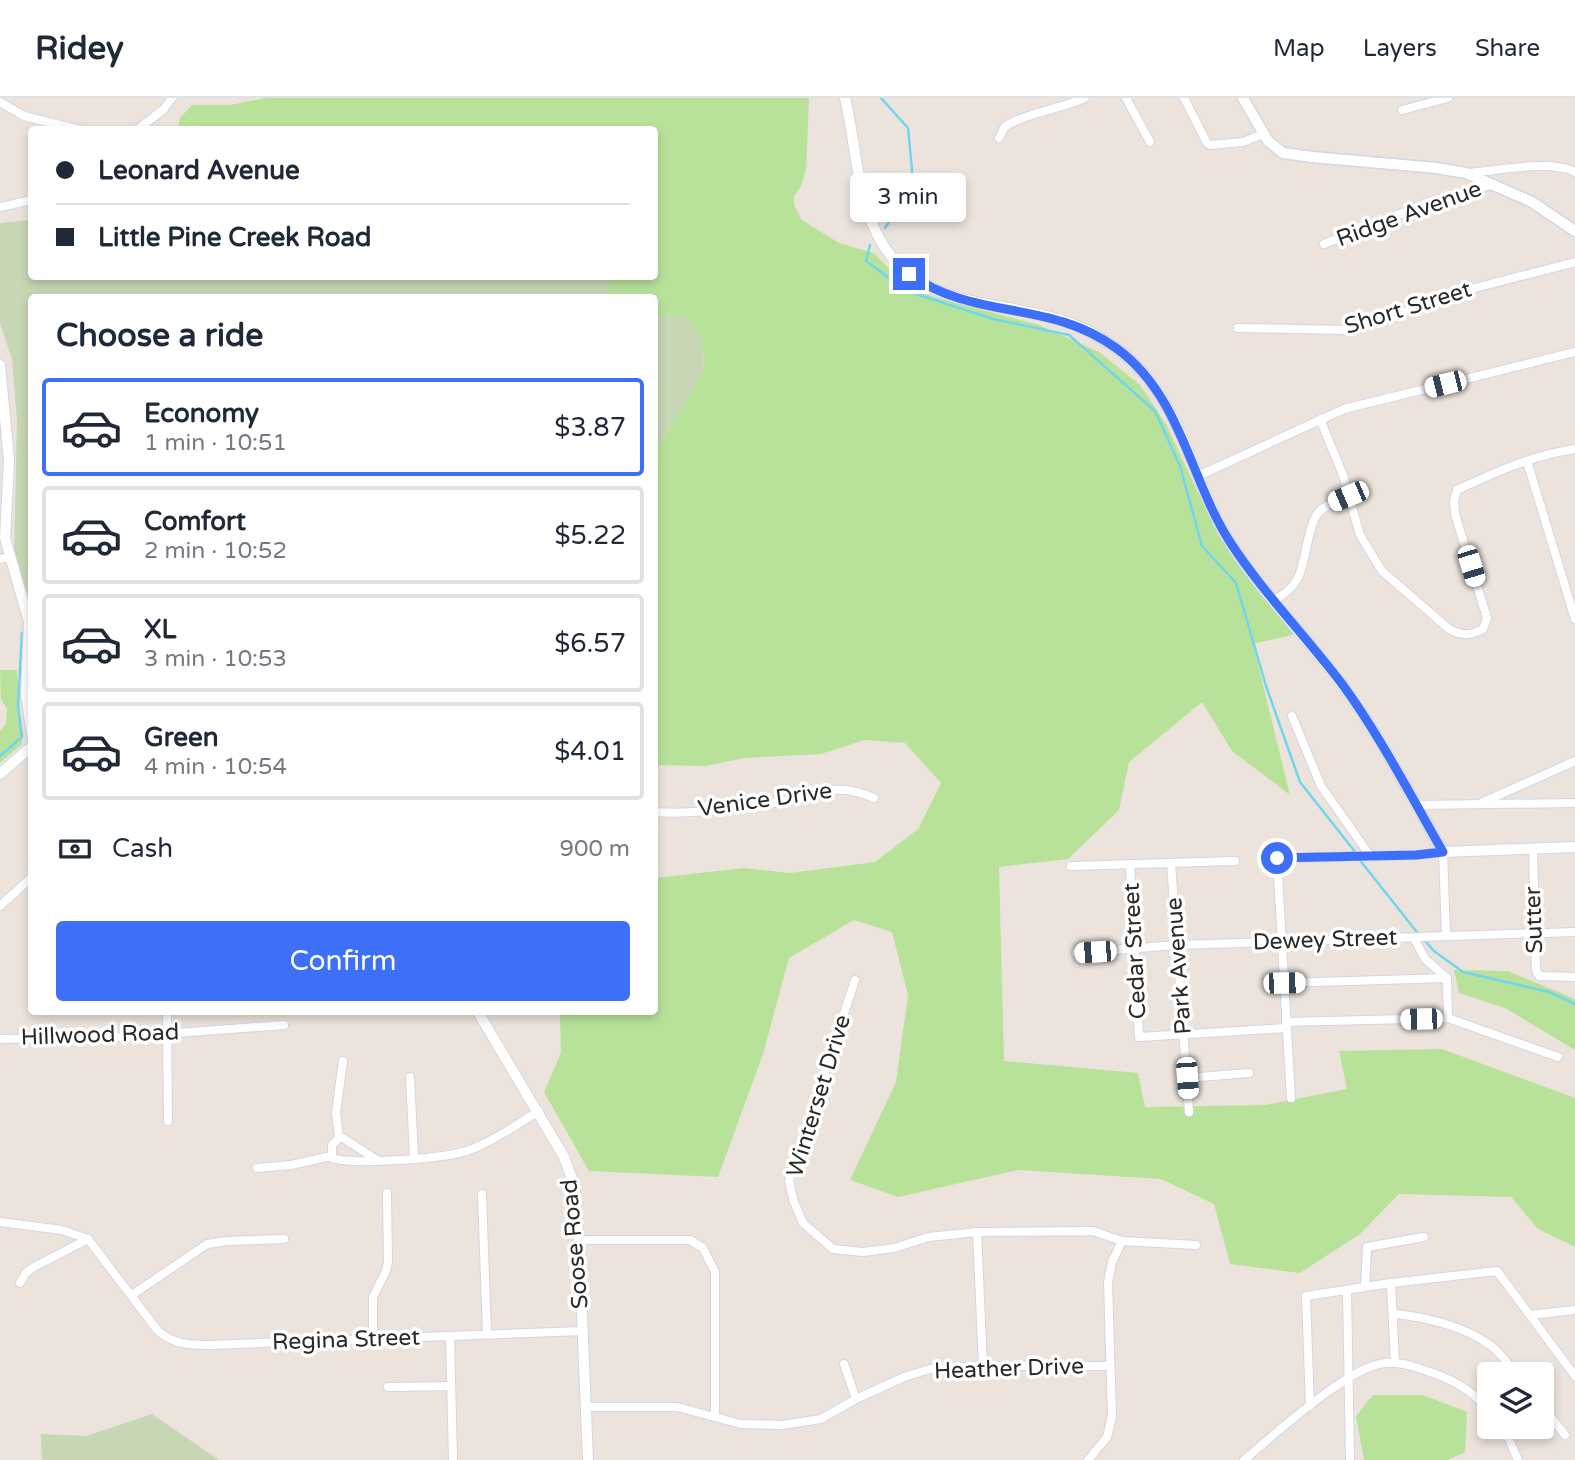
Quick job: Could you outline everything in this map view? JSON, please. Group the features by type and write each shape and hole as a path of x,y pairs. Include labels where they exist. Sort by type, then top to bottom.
{"main road":[{"path":"1243,98 1263,134 1276,148 1294,156 1412,165 1466,173 1541,207 1575,231"}],"street":[{"path":"142,126 172,98"},
{"path":"845,98 867,208 878,237 899,264 925,285 940,293 965,301 1059,319 1087,330 1116,348 1144,374 1167,405 1210,506 1229,540 1273,601 1337,678 1366,721 1443,852 1446,935"},
{"path":"999,138 1004,128 1015,121 1084,98"},
{"path":"1126,98 1150,142"},
{"path":"1184,98 1210,145 1243,142 1263,134"},
{"path":"1402,110 1448,98"},
{"path":"0,102 24,116 64,126"},
{"path":"1466,173 1549,166 1565,167 1575,172"},
{"name":"Ridge Avenue","path":"1324,244 1432,201 1494,184"},
{"path":"0,207 28,201"},
{"name":"Short Street","path":"1238,328 1347,330 1399,316 1425,301 1575,262"},
{"path":"1198,475 1344,409 1575,352"},
{"path":"0,365 9,449 4,558 28,619"},
{"path":"1320,419 1343,475 1360,535 1381,571 1449,629 1471,636 1483,629 1487,618 1455,514 1457,490 1540,455 1575,449"},
{"path":"1527,461 1575,619"},
{"path":"1273,601 1286,594 1299,579 1315,516 1329,504 1348,496"},
{"path":"28,646 28,708"},
{"path":"1292,716 1321,786 1366,857"},
{"path":"0,774 28,751"},
{"path":"1475,806 1575,761"},
{"name":"Venice Drive","path":"658,812 774,803 835,789 852,790 874,798"},
{"path":"1416,806 1575,803"},
{"path":"1291,1098 1277,858 1366,857 1575,847"},
{"name":"Sutter","path":"1533,848 1535,970 1539,976 1575,977"},
{"path":"1072,866 1235,861"},
{"name":"Park Avenue","path":"1171,863 1189,1112"},
{"name":"Cedar Street","path":"1130,864 1139,1037 1184,1034"},
{"path":"0,906 28,881"},
{"name":"Dewey Street","path":"1076,953 1177,945 1575,932"},
{"path":"1414,937 1424,959 1447,978 1448,1018"},
{"path":"1284,983 1447,978"},
{"name":"Winterset Drive","path":"855,980 789,1181 803,1223 814,1236 833,1249 863,1252 894,1248 929,1237 977,1232 1093,1231 1122,1241 1196,1245"},
{"path":"167,1015 168,1121"},
{"name":"Soose Road","path":"480,1015 539,1111 571,1172 576,1196 579,1240 588,1460"},
{"path":"1184,1034 1286,1025 1448,1018 1558,1057"},
{"name":"Hillwood Road","path":"0,1039 125,1037 284,1025"},
{"path":"339,1138 336,1112 343,1061"},
{"path":"1187,1078 1249,1073"},
{"path":"410,1077 414,1157"},
{"path":"257,1168 291,1165 331,1156 344,1162 470,1151 539,1111"},
{"path":"331,1156 332,1145 339,1138"},
{"path":"339,1138 355,1144 377,1160"},
{"path":"373,1339 373,1297 388,1262 387,1193"},
{"path":"482,1194 487,1334"},
{"path":"0,1222 62,1230 88,1239"},
{"path":"977,1232 983,1366"},
{"path":"1365,1287 1367,1247 1424,1237"},
{"path":"20,1283 34,1267 88,1239"},
{"name":"Regina Street","path":"88,1239 158,1331 182,1344 582,1331"},
{"path":"132,1295 207,1244 284,1239"},
{"path":"579,1240 690,1240 703,1248 715,1272 715,1416"},
{"path":"1088,1460 1107,1437 1112,1416 1108,1282 1112,1262 1122,1241"},
{"path":"1310,1406 1306,1296 1497,1271 1575,1376"},
{"path":"1391,1283 1395,1363"},
{"path":"1346,1290 1350,1460"},
{"path":"1530,1315 1575,1310"},
{"path":"1394,1314 1441,1323 1483,1340 1507,1362"},
{"path":"450,1336 453,1460"},
{"path":"1244,1460 1350,1376 1372,1365 1395,1363 1440,1375 1469,1389 1477,1398"},
{"path":"844,1364 856,1399"},
{"name":"Heather Drive","path":"585,1407 677,1407 741,1424 782,1425 821,1419 856,1399 904,1377 930,1369 983,1366 1110,1366"},
{"path":"388,1387 451,1386"},
{"path":"1554,1421 1564,1435"},
{"path":"1509,1439 1518,1460"}],"green space":[{"path":"265,98 809,98 806,170 801,186 794,196 794,205 802,220 839,243 874,253 903,283 934,297 1039,325 1099,352 1140,385 1166,424 1218,535 1296,634 1253,644 1290,795 1232,751 1202,702 1129,762 1119,810 1068,859 999,867 1004,1061 1138,1073 1145,1107 1265,1105 1347,1089 1339,1051 1442,1049 1575,1098 1575,1247 1538,1229 1511,1197 1399,1194 1360,1234 1300,1273 1230,1264 1214,1204 1161,1179 1018,1170 898,1197 850,1180 896,1082 908,995 892,932 854,920 789,958 763,1054 718,1177 589,1171 544,1092 561,1053 560,1015 658,1015 658,878 744,868 790,873 875,862 918,829 941,783 905,743 865,740 821,754 744,758 706,766 658,765 658,448 702,373 704,355 698,336 684,315 658,318 658,294 610,294 610,280 658,280 658,126 179,126 180,118 192,105 230,105"},
{"path":"28,220 28,280 610,280 610,294 28,294 28,594 14,554 17,420 12,359 0,323 0,223"},
{"path":"684,315 702,341 704,355 702,373 658,448 658,318"},
{"path":"0,670 17,670 22,744 0,763 0,731 6,724 7,709 1,699"},
{"path":"1454,970 1508,971 1575,999 1575,1050 1505,1008 1459,993"},
{"path":"1373,1395 1423,1395 1467,1412 1465,1452 1448,1460 1364,1460 1356,1416"},
{"path":"152,1414 219,1460 42,1460 41,1434 86,1436"}],"waterway":[{"path":"881,98 908,128 912,170 911,188 885,228"},
{"path":"870,245 866,261 907,291 993,319 1069,335 1155,411 1180,466 1202,546 1236,583 1266,686 1300,782 1356,853"},
{"path":"0,756 22,737 18,706 22,633"},
{"path":"1359,859 1420,936"},
{"path":"1425,941 1463,972 1549,992 1575,1004"}],"route":[{"path":"909,274 940,293 965,301 1074,324 1116,348 1144,374 1175,420 1210,506 1240,558 1343,686 1443,852 1277,858"}]}
